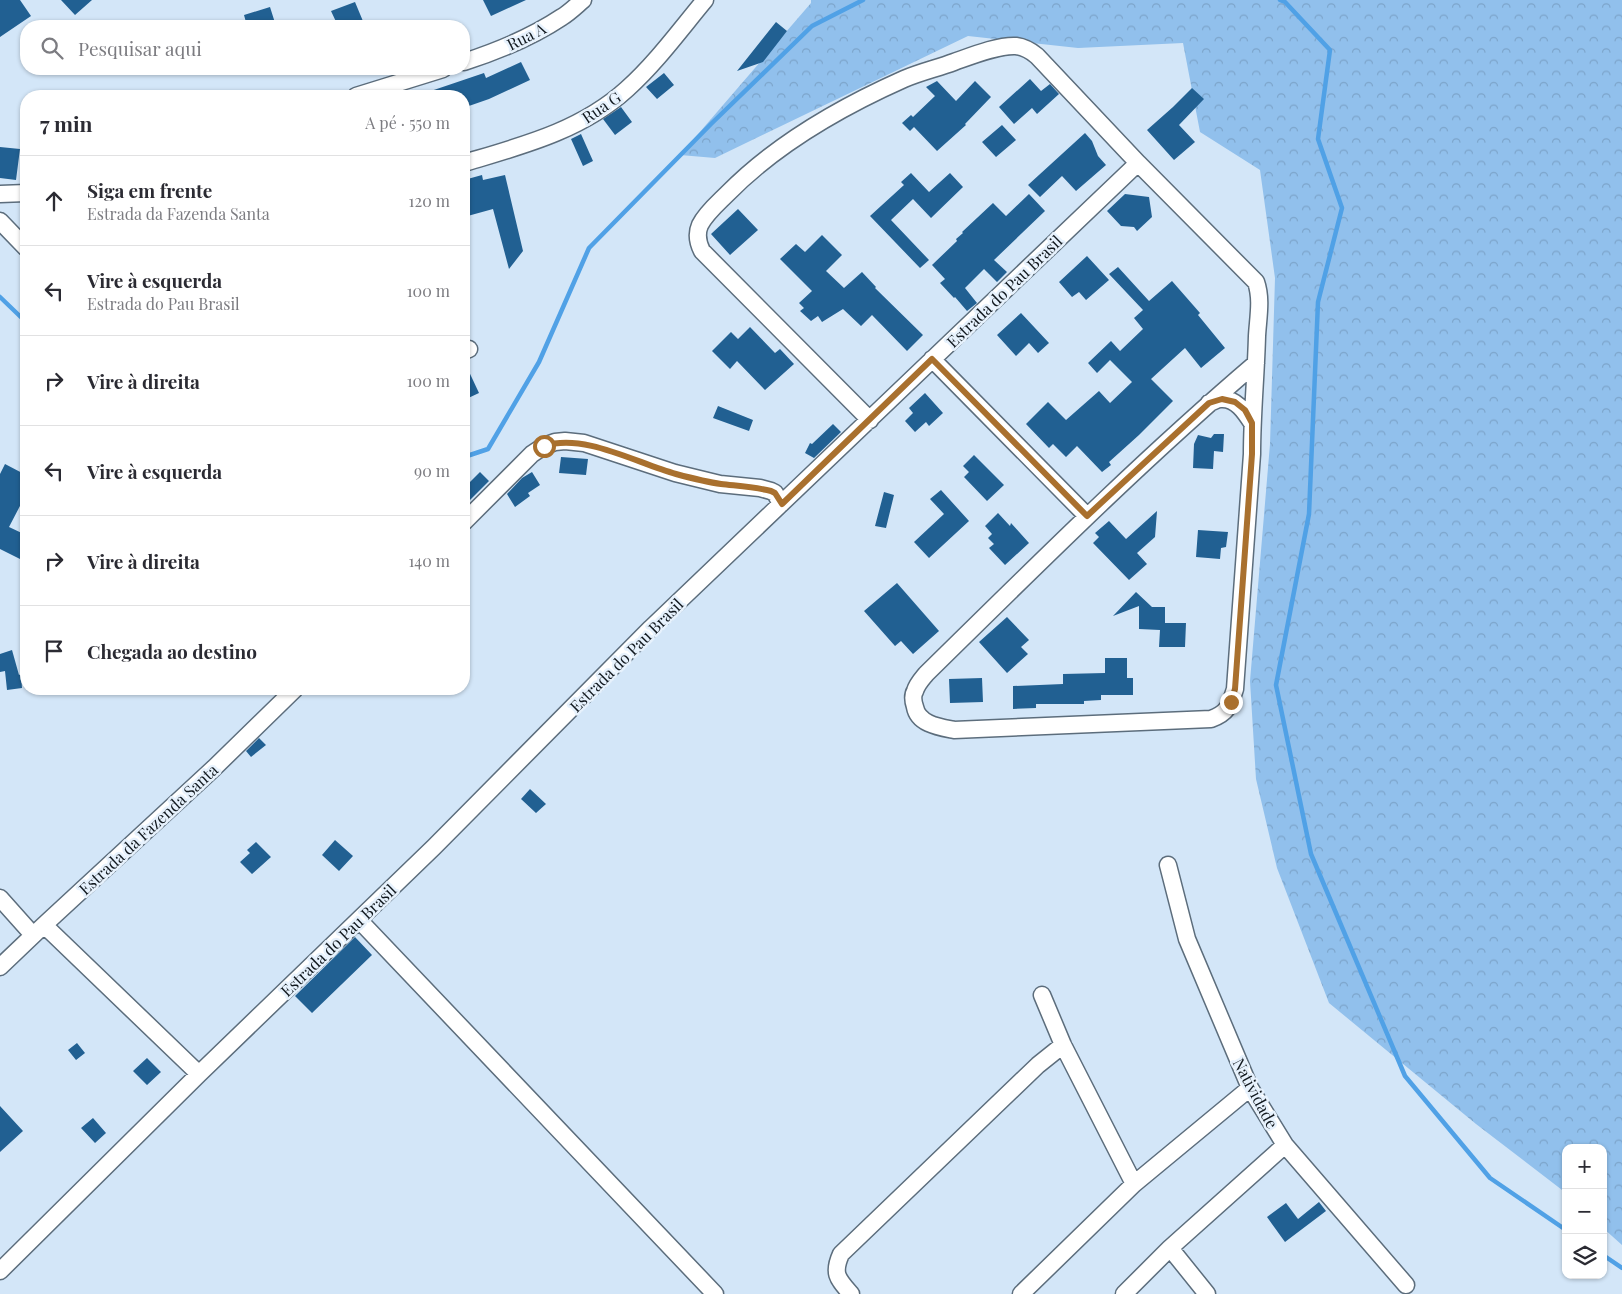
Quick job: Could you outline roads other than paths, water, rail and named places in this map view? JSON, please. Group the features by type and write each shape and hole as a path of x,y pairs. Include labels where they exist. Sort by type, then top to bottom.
{"street":[{"name":"Rua A","path":"470,60 485,56 531,35 563,17 583,0"},
{"name":"Rua G","path":"470,161 541,139 574,125 604,107 626,90 656,60 705,0"},
{"path":"870,420 702,251 698,239 700,225 711,209 741,179 768,157 812,128 858,102 906,79 968,57 1005,47 1018,46 1037,56 1138,163 1256,282 1259,290 1256,363 1252,423 1252,454 1235,689 1226,711 1220,716 1211,719 954,730 930,725 923,720 916,712 913,700 914,692 926,674 1087,516 1209,403 1256,363"},
{"path":"375,90 424,75"},
{"name":"Estrada do Pau Brasil","path":"0,1271 199,1074 359,920 651,628 1138,163"},
{"path":"0,194 20,193"},
{"path":"0,221 20,242"},
{"path":"932,359 1087,516"},
{"path":"1209,403 1222,399 1235,402 1245,410 1252,423"},
{"path":"470,516 532,454 544,446 565,441 584,443 675,473 720,484 771,491 775,493 782,504"},
{"name":"Estrada da Fazenda Santa","path":"0,967 214,768 289,695"},
{"name":"Natividade","path":"1168,865 1187,939 1250,1088 1285,1146 1406,1285"},
{"path":"0,898 39,930 199,1074"},
{"path":"359,920 715,1294"},
{"path":"1042,995 1063,1045 1134,1184"},
{"path":"851,1294 839,1280 836,1273 836,1265 841,1254 1038,1065 1063,1045"},
{"path":"1021,1294 1134,1184 1250,1088"},
{"path":"1124,1294 1170,1248 1285,1146"},
{"path":"1170,1248 1207,1294"}],"waterway":[{"path":"470,455 488,449 539,362 589,248 711,124 812,26 863,0"},
{"path":"1280,0 1285,2 1330,50 1318,139 1342,208 1318,302 1309,514 1276,685 1311,854 1405,1076 1490,1178 1562,1227"},
{"path":"0,297 20,316"},
{"path":"1607,1258 1622,1268"}]}
